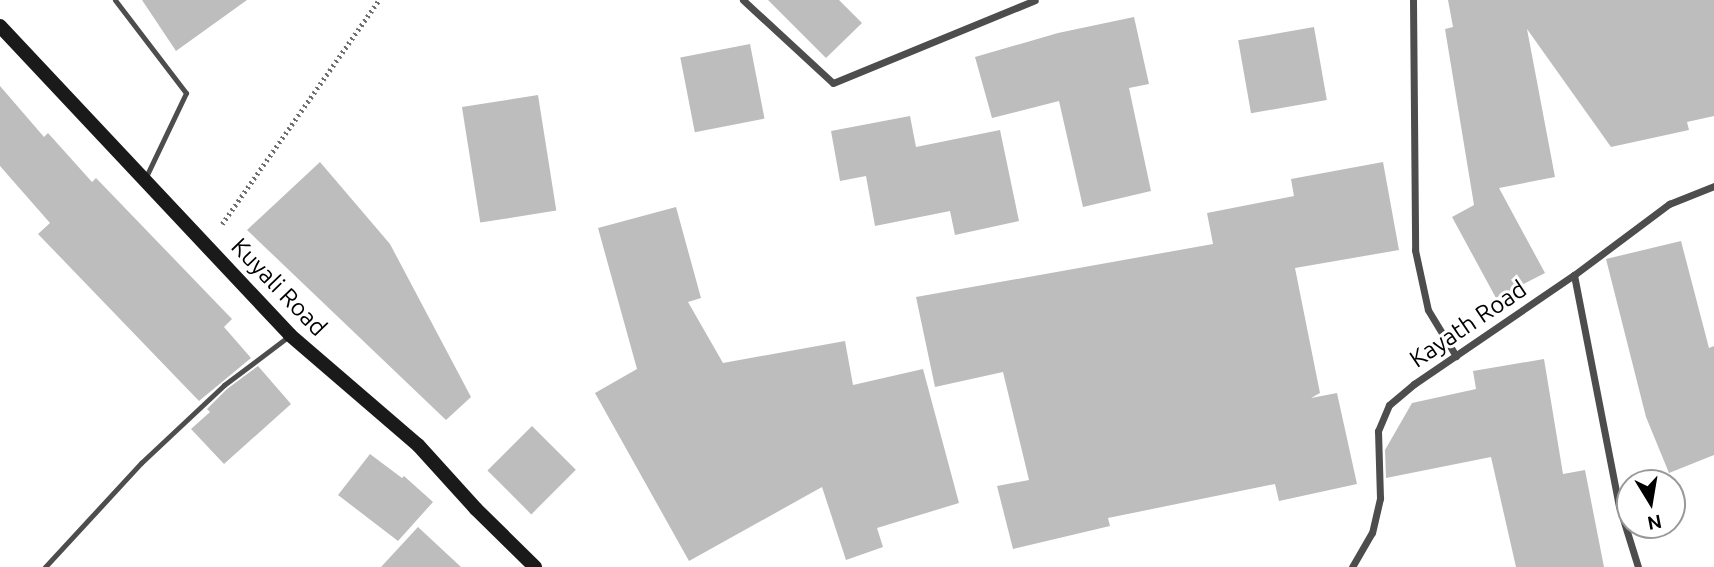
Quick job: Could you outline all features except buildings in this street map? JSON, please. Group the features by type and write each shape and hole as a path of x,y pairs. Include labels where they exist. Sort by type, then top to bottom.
{"main road":[{"name":"Kuyali Road","path":"0,26 290,335 418,445 476,509 535,567"}],"street":[{"path":"743,0 833,83 1035,0"},
{"path":"1413,0 1415,250 1428,310 1456,356"},
{"name":"Kayath Road","path":"1352,567 1372,533 1380,498 1378,431 1390,405 1669,204 1714,186"},
{"path":"1574,275 1619,506 1638,567"}],"lane":[{"path":"114,0 186,93 144,179"},
{"path":"45,567 142,463 224,385 290,335"}],"path":[{"path":"207,245 379,0"}]}
